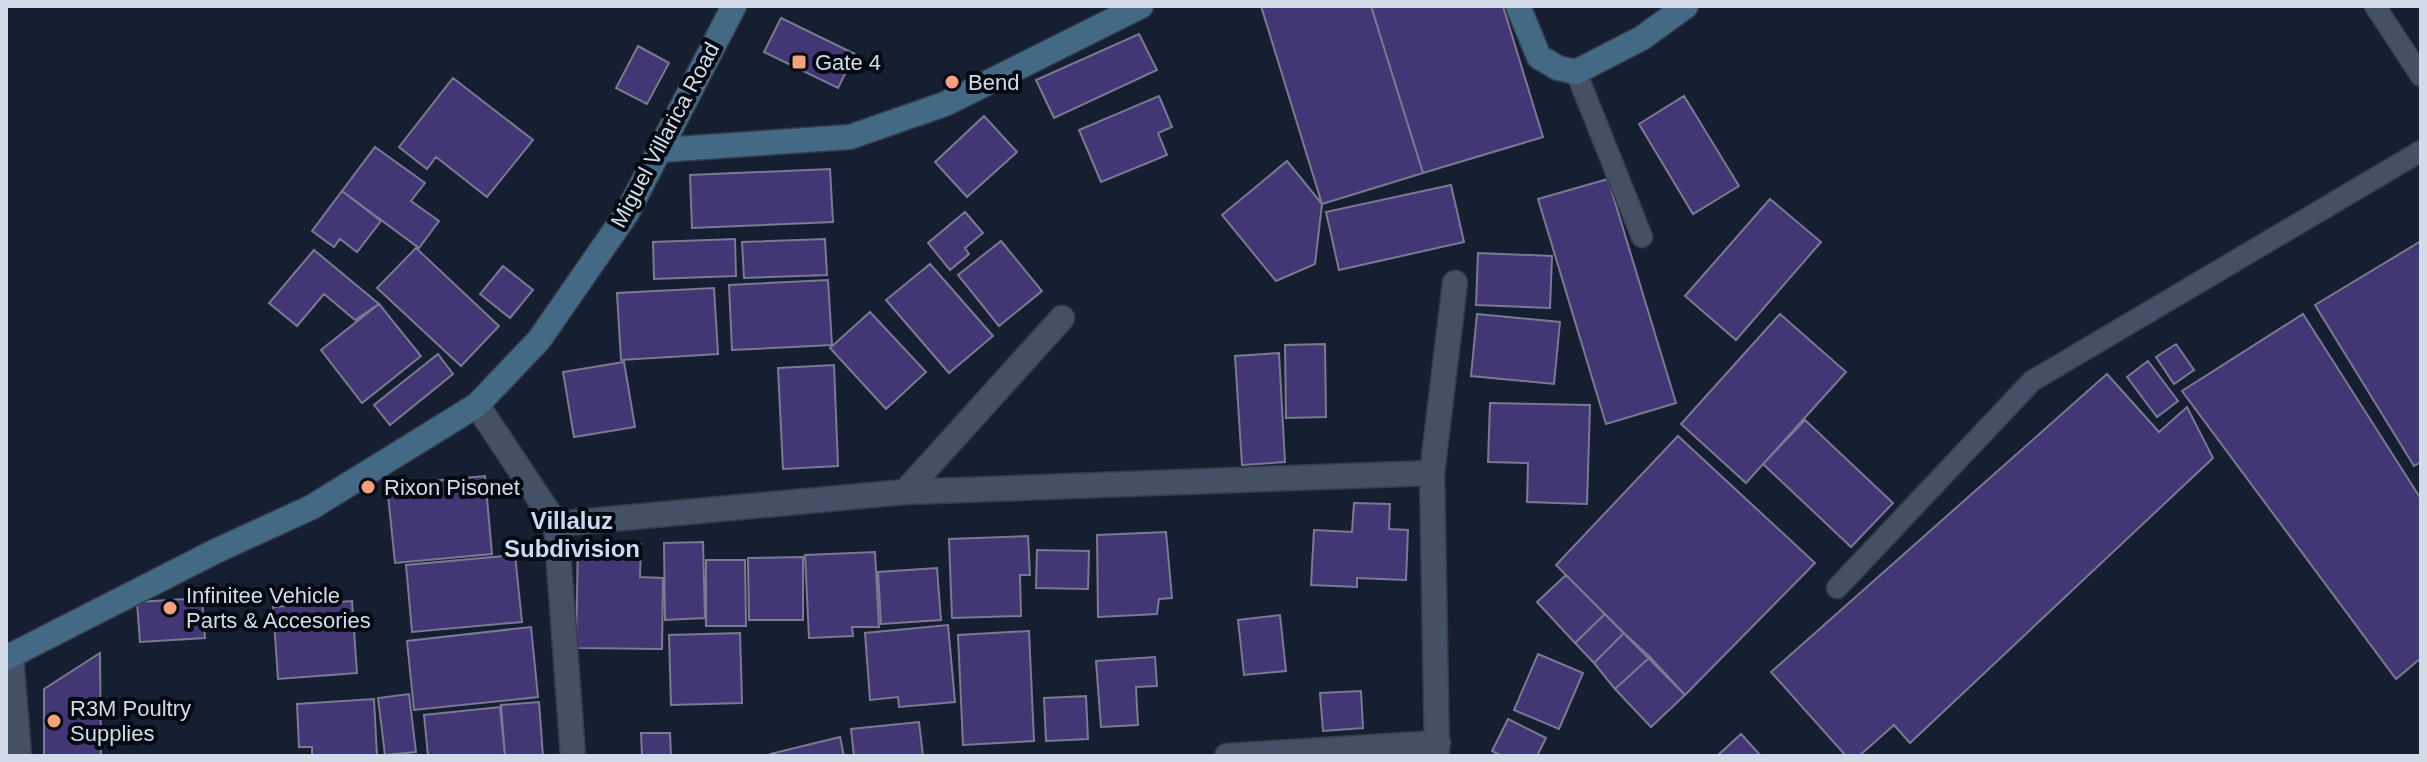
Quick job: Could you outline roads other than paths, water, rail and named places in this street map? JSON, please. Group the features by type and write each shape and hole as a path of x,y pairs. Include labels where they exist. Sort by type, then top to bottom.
{"main road":[{"name":"Miguel Villarica Road","path":"9,656 216,551 312,507 477,405 539,340 627,213 734,6"},
{"path":"661,150 850,137 945,104 1141,6"},
{"path":"1518,6 1539,57 1558,68 1576,72 1642,38 1686,6"}],"street":[{"path":"1227,756 1437,750 1432,473 1455,283"},
{"path":"905,492 1062,318"},
{"path":"477,405 556,524 573,756"},
{"path":"556,524 905,492 1432,473"},
{"path":"9,656 19,756"}],"lane":[{"path":"2375,6 2421,76"},
{"path":"1576,72 1642,237"},
{"path":"1837,588 2032,381 2421,151"}],"place":[{"name":"Gate 4","path":"799,62"},
{"name":"Bend","path":"952,82"},
{"name":"Rixon Pisonet","path":"368,487"},
{"name":"Infinitee Vehicle Parts & Accesories","path":"170,608"},
{"name":"R3M Poultry Supplies","path":"54,721"}],"district":[{"name":"Villaluz Subdivision","path":"572,534"}]}
